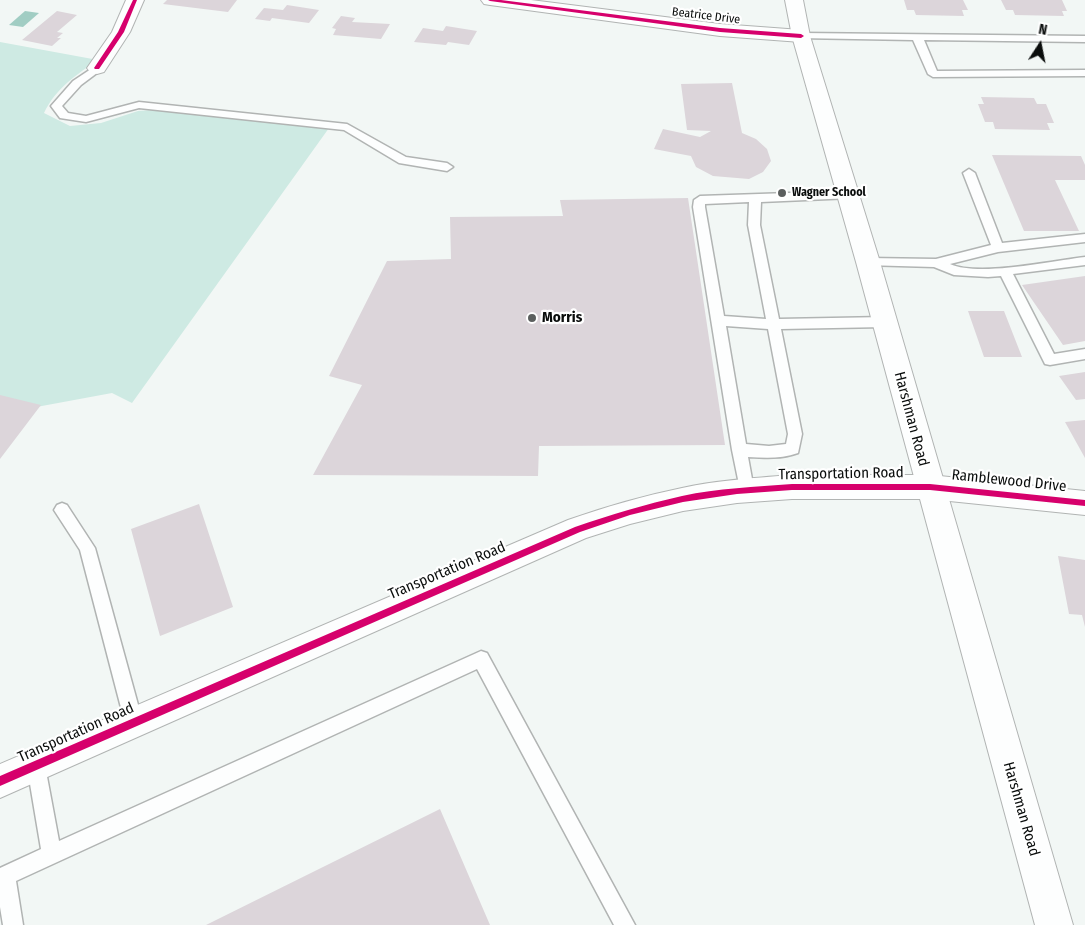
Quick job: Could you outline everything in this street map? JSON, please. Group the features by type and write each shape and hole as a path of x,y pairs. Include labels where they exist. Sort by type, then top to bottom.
{"street":[{"path":"97,68 121,32 135,0"},
{"name":"Beatrice Drive","path":"490,0 720,30 801,36"},
{"name":"Harshman Road","path":"794,0 801,36 868,262 1054,925"},
{"name":"Transportation Road","path":"0,782 578,529 630,512 683,499 746,490 792,487 930,487"},
{"name":"Ramblewood Drive","path":"930,487 1085,503"}],"lane":[{"path":"801,36 1085,39"},
{"path":"918,37 933,74 1085,74"},
{"path":"97,68 77,83 56,106 64,116 86,119 139,105 347,126 403,160 447,167"},
{"path":"969,173 998,248"},
{"path":"746,490 699,207 700,200 848,195"},
{"path":"739,450 769,452 793,449 795,434 754,225 755,198"},
{"path":"868,262 936,263 998,248 1085,238"},
{"path":"936,263 954,270 988,273 1085,261"},
{"path":"1005,271 1050,360 1085,354"},
{"path":"718,321 774,324 885,322"},
{"path":"62,510 86,548 134,723"},
{"path":"13,925 5,876 481,659 625,925"},
{"path":"36,766 52,855"}],"shaded area":[{"path":"25,11 39,13 23,27 9,25"},
{"path":"0,42 98,60 61,89 54,96 44,113 70,126 101,123 138,111 152,110 329,128 132,403 112,393 31,408 0,400"}],"building":[{"path":"167,0 237,0 228,12 163,4"},
{"path":"904,0 963,0 968,10 962,10 964,16 916,15 914,10 907,10"},
{"path":"1001,0 1062,0 1067,11 1062,11 1064,16 1015,15 1013,10 1006,10"},
{"path":"287,5 319,10 309,23 272,18 270,21 255,19 264,8 283,10"},
{"path":"57,11 77,15 57,32 63,33 57,38 61,38 52,46 22,40"},
{"path":"341,16 355,18 352,22 390,24 381,39 333,35 336,29 332,28"},
{"path":"446,26 477,31 469,45 448,42 446,45 414,42 423,28 443,31"},
{"path":"732,83 742,133 756,139 767,149 771,161 763,172 749,179 713,176 696,167 691,156 654,149 663,129 700,137 711,131 687,130 681,84"},
{"path":"981,97 1034,98 1037,104 1046,104 1054,123 1047,123 1050,130 995,129 993,122 985,122 978,104 984,104"},
{"path":"992,155 1081,156 1085,165 1085,180 1055,180 1079,231 1024,231"},
{"name":"Morris","path":"688,198 725,445 539,446 538,476 313,475 362,385 329,376 387,261 451,259 450,217 563,216 560,200"},
{"path":"1085,276 1085,341 1063,345 1022,285"},
{"path":"968,311 1004,311 1022,357 984,357"},
{"path":"1085,372 1085,399 1076,400 1059,376"},
{"path":"0,395 41,405 0,459"},
{"path":"1085,420 1085,458 1065,422"},
{"path":"199,504 233,607 160,636 131,529"},
{"path":"1058,556 1085,560 1085,627 1082,615 1069,614"},
{"path":"440,809 490,925 206,925"}],"cycle path":[{"path":"97,68 121,32 135,0"},
{"path":"490,0 720,30 801,36"},
{"path":"0,781 578,529 630,512 683,499 737,491 792,487 930,487 1085,503"}],"place":[{"name":"Wagner School","path":"782,193"},
{"name":"Morris","path":"532,318"}]}
